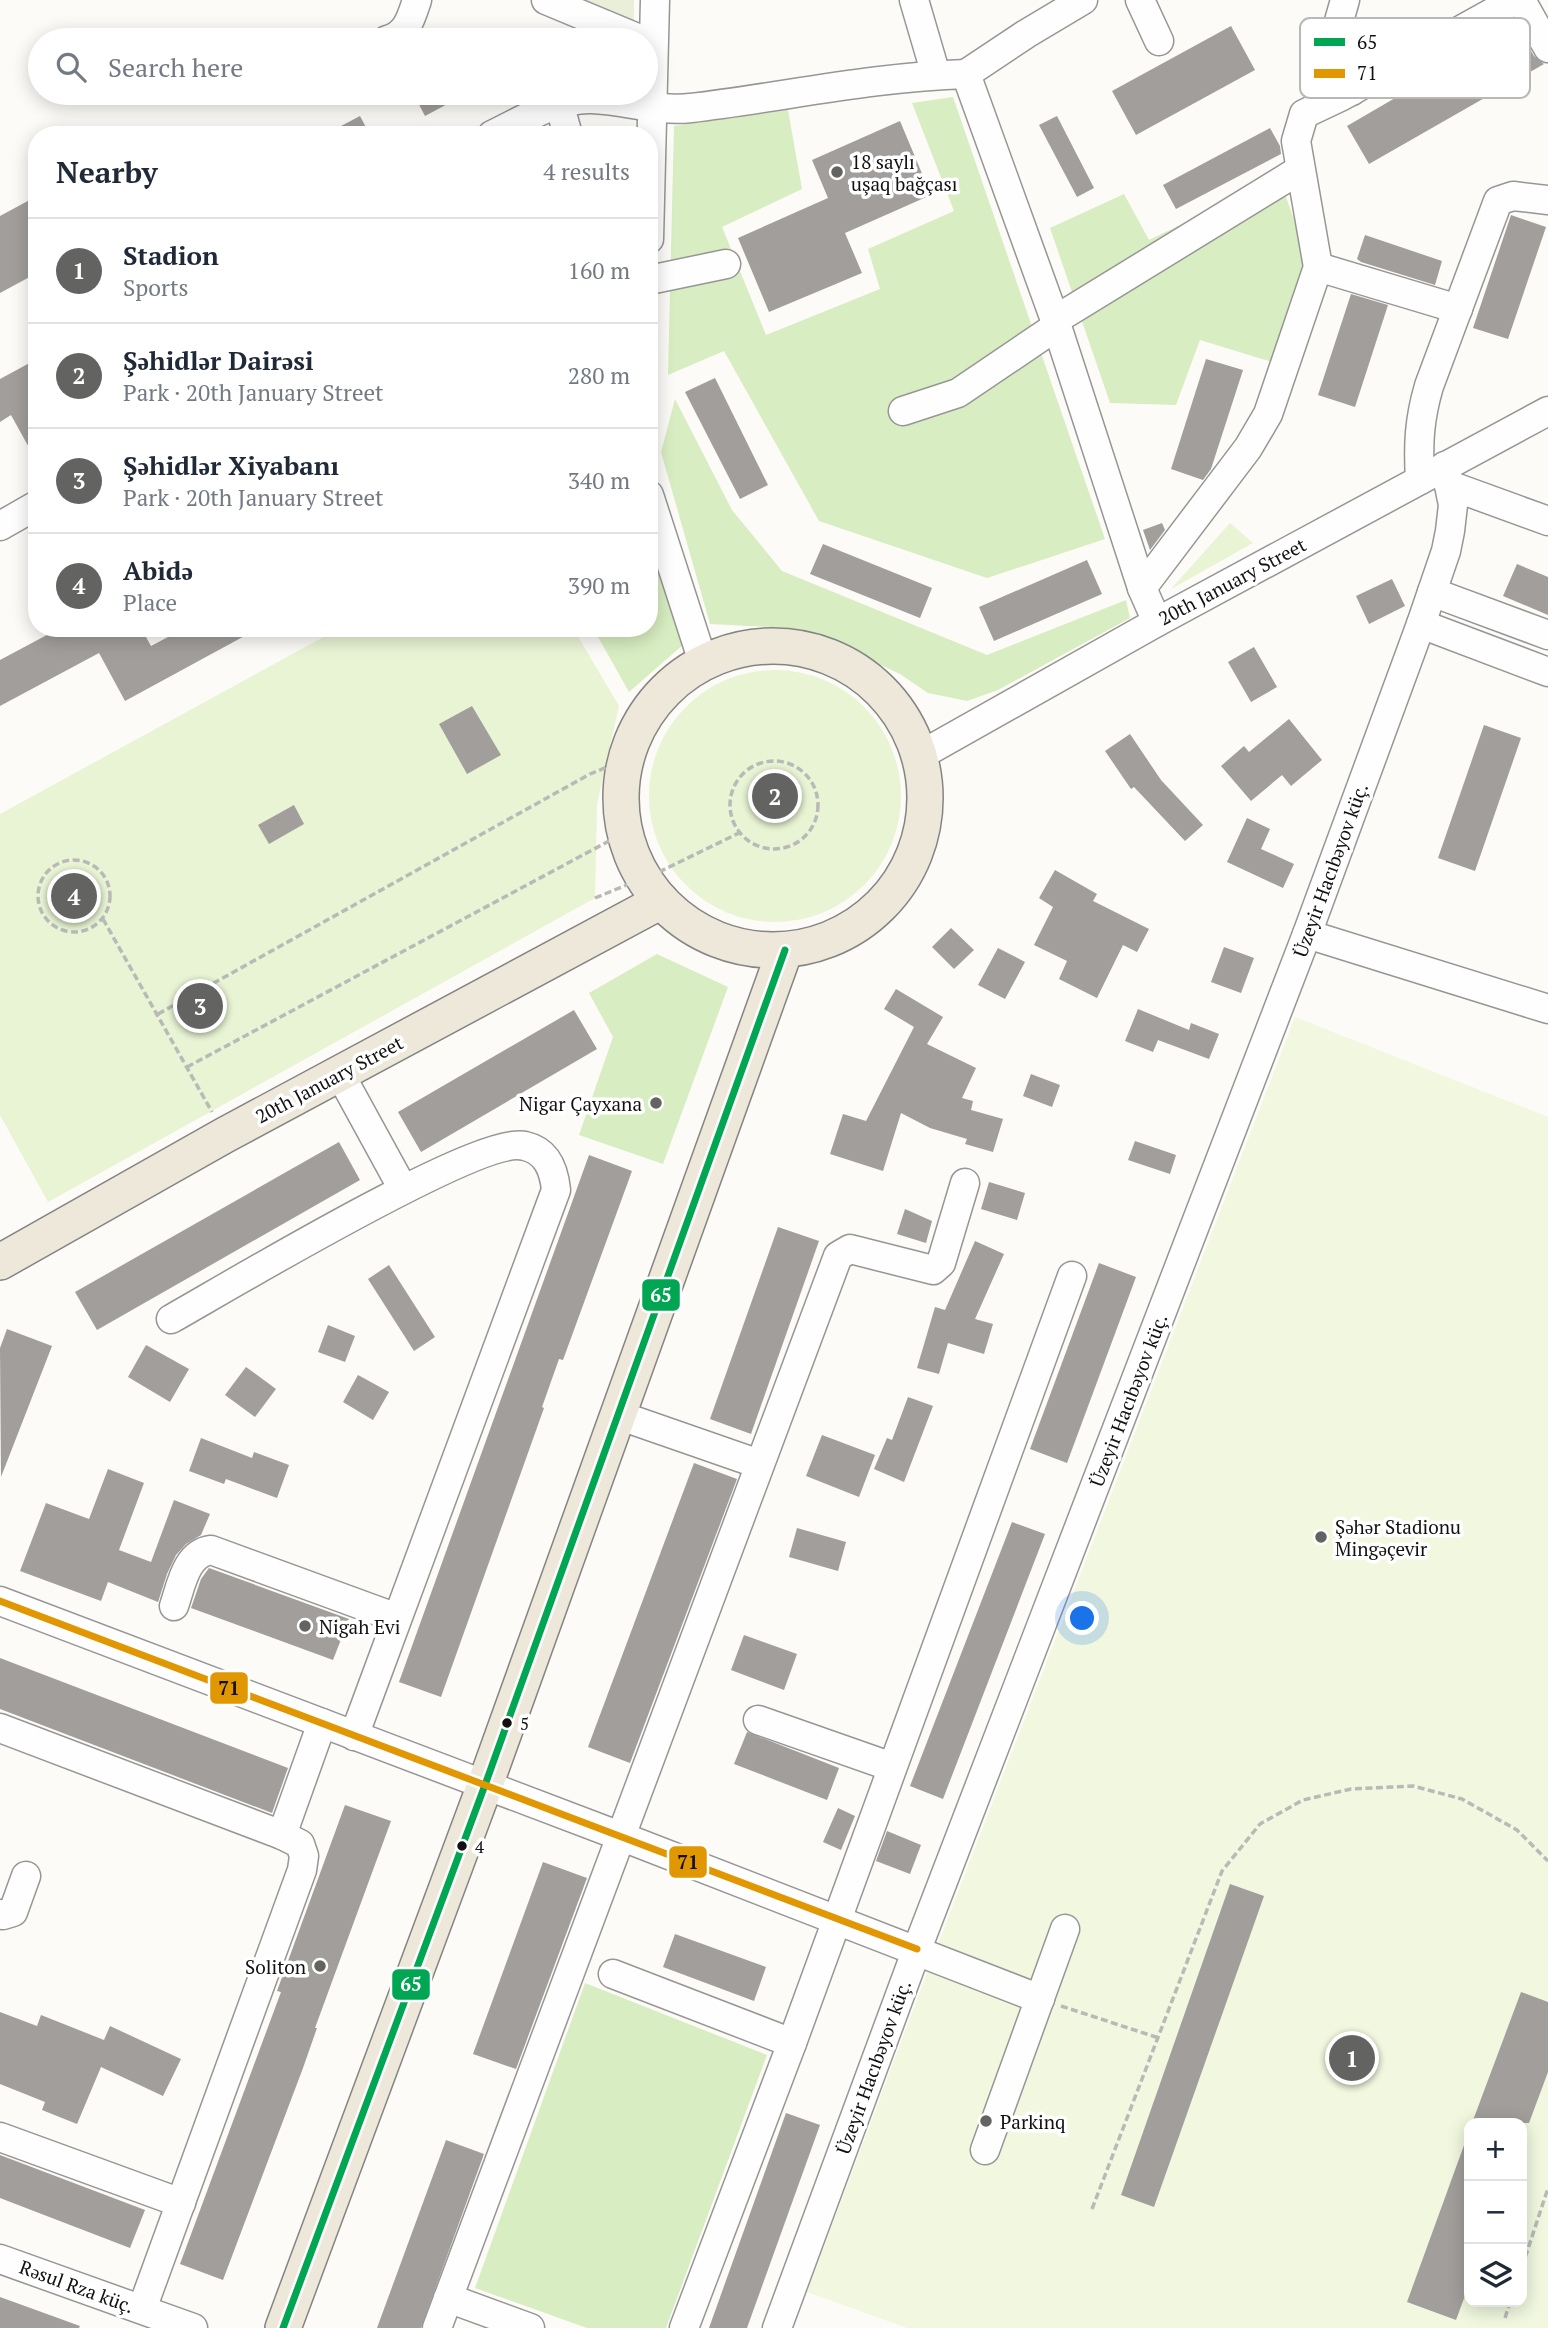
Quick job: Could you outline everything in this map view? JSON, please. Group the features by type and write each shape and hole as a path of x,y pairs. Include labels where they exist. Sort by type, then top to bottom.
{"main road":[{"path":"751,647 790,647 819,653 847,665 871,682 892,703 908,729 919,756 925,786 924,816 906,872 889,897 867,917 843,933 815,944 785,950 758,949 731,944 705,934 682,919 644,879 624,833 621,783 634,734 662,693 703,662 751,647"},
{"name":"20th January Street","path":"0,1262 225,1135 340,1074 650,885"},
{"path":"283,2328 485,1785 785,950"}],"street":[{"path":"406,28 417,0"},
{"path":"546,0 612,28"},
{"path":"650,28 655,0"},
{"path":"914,0 936,75"},
{"path":"633,105 688,108 852,84 966,74 1083,0"},
{"path":"1140,0 1159,41"},
{"path":"1341,18 1346,0"},
{"path":"1482,18 1515,0"},
{"path":"1521,0 1548,47"},
{"path":"966,74 1056,323 1142,588 1157,622"},
{"path":"1142,588 1248,448 1268,414 1318,267 1296,141 1304,114 1336,98"},
{"path":"511,126 555,105"},
{"path":"560,105 565,126"},
{"path":"653,126 654,105"},
{"path":"903,411 958,393 1056,323 1286,178 1300,172"},
{"path":"1420,480 1418,441 1421,414 1498,201 1513,196 1548,200"},
{"path":"658,278 726,264"},
{"path":"1318,267 1458,309"},
{"name":"20th January Street","path":"919,756 1157,622 1420,480 1447,475 1548,411"},
{"path":"1447,475 1548,521"},
{"name":"Üzeyir Hacıbəyov küç.","path":"777,2328 917,1949 1307,934 1421,624 1450,531 1453,505 1447,475"},
{"path":"0,526 28,510"},
{"path":"658,523 703,662"},
{"path":"1432,592 1548,635"},
{"path":"1421,624 1548,672"},
{"path":"1307,934 1548,1009"},
{"path":"340,1074 403,1189"},
{"path":"171,1320 403,1189 497,1148 523,1145 542,1154 554,1172 556,1190 354,1736"},
{"path":"437,2328 838,1256 850,1249 933,1270 941,1263 965,1183"},
{"path":"684,2328 792,2043 1072,1276"},
{"path":"618,1415 759,1464"},
{"path":"174,1606 194,1556 211,1550 397,1618"},
{"path":"0,1601 917,1949 1040,1999"},
{"path":"758,1720 892,1767"},
{"path":"282,1835 322,1723"},
{"path":"0,1728 282,1835 300,1844 304,1856 302,1870 142,2309"},
{"path":"0,1913 3,1915 13,1912 26,1876"},
{"path":"985,2150 1065,1929"},
{"path":"613,1974 792,2043"},
{"path":"0,2137 181,2203"},
{"name":"Rəsul Rza küç.","path":"0,2259 193,2328"},
{"path":"448,2298 530,2328"}],"path":[{"path":"158,1014 590,774 627,759"},
{"path":"775,761 799,769 808,778 818,801 817,814 806,836 784,848 772,850 760,847 739,833 729,810 730,797 741,775 751,767 775,761"},
{"path":"187,1067 624,833"},
{"path":"595,898 650,885 739,833"},
{"path":"73,860 93,865 101,871 110,890 111,900 103,919 96,926 76,933 56,928 42,913 38,892 53,866 73,860"},
{"path":"103,919 225,1135"},
{"path":"1092,2209 1222,1871 1261,1824 1303,1800 1352,1789 1413,1786 1462,1799 1484,1811 1517,1830 1548,1861"},
{"path":"1040,1999 1159,2038"},
{"path":"1527,2251 1548,2188"},
{"path":"1541,2208 1548,2211"},
{"path":"1505,2318 1508,2307"}],"green space":[{"path":"573,0 634,0 634,26"},
{"path":"953,97 1105,539 987,578 819,521 724,351 668,375 674,126 788,110 802,189 722,227 766,335 880,289 868,249 954,211 912,103"},
{"path":"1279,177 1311,268 1272,362 1200,340 1176,405 1110,403 1050,228 1124,194 1149,240"},
{"path":"675,399 732,510 782,571 987,655 1126,600 1130,618 998,690 967,701 928,693 900,674 847,649 791,628 710,624 661,452"},
{"path":"1230,523 1253,543 1171,589"},
{"path":"658,567 685,643 629,692 598,637 658,637"},
{"path":"324,637 578,637 619,706 597,804 595,898 48,1202 0,1115 0,814"},
{"path":"775,670 812,675 845,691 864,707 880,726 896,759 901,796 896,833 880,866 864,885 845,901 812,917 775,922 738,917 705,901 686,885 670,866 654,833 649,796 654,759 670,726 686,707 705,691 738,675"},
{"path":"657,954 728,987 663,1164 579,1135 613,1037 589,993"},
{"name":"Şəhər Stadionu Mingəçevir","path":"1295,1017 1548,1117 1548,2328 907,2328 807,2292"},
{"path":"585,1983 767,2055 666,2328 587,2328 475,2288"}],"water":[{"path":"773,789 785,794 790,806 785,818 773,823 761,818 756,806 761,794"}],"building":[{"path":"1231,26 1255,70 1136,135 1112,91"},
{"path":"1530,49 1534,56 1544,64 1530,72"},
{"path":"1395,98 1484,98 1369,164 1347,126"},
{"path":"419,105 446,105 425,116"},
{"path":"360,116 365,126 341,126"},
{"path":"1057,116 1094,188 1077,197 1039,125"},
{"path":"900,121 931,195 845,233 862,273 769,312 738,238 828,198 812,160"},
{"path":"1270,128 1280,146 1281,154 1176,209 1163,185"},
{"path":"28,201 28,278 0,293 0,216"},
{"path":"1511,215 1546,227 1508,339 1473,328"},
{"path":"1365,235 1442,261 1435,285 1361,262 1357,259"},
{"path":"1351,294 1388,305 1355,407 1318,395"},
{"path":"1206,359 1243,370 1211,469 1203,480 1171,469"},
{"path":"28,364 28,446 11,415 0,422 0,379"},
{"path":"715,378 768,485 740,499 685,392"},
{"path":"1162,523 1165,530 1150,550 1143,530"},
{"path":"823,544 932,588 920,618 810,574"},
{"path":"1087,560 1102,594 994,641 979,607"},
{"path":"1517,564 1548,577 1548,615 1503,596"},
{"path":"1392,579 1405,606 1369,624 1356,596"},
{"path":"43,637 146,637 151,646 168,637 242,637 125,701 99,653 0,706 0,660"},
{"path":"1254,647 1277,687 1251,702 1228,662"},
{"path":"472,706 501,755 467,774 439,724"},
{"path":"1289,719 1322,760 1291,786 1282,775 1251,801 1221,766 1244,746 1249,752"},
{"path":"1484,725 1521,738 1475,871 1438,858"},
{"path":"1130,734 1161,780 1203,825 1185,841 1134,787 1131,789 1105,751"},
{"path":"294,805 304,824 269,844 258,825"},
{"path":"1247,818 1270,829 1261,849 1294,864 1283,888 1227,862"},
{"path":"1055,870 1097,894 1093,901 1149,929 1137,952 1123,945 1097,998 1059,979 1067,961 1034,945 1053,907 1039,898"},
{"path":"951,928 974,950 954,969 932,947"},
{"path":"1224,947 1254,958 1241,993 1211,982"},
{"path":"998,948 1025,962 1005,999 978,985"},
{"path":"896,989 943,1017 927,1044 976,1068 962,1098 973,1101 971,1110 1003,1119 993,1152 965,1144 967,1139 930,1128 901,1113 883,1171 830,1154 843,1114 866,1121 914,1027 884,1009"},
{"path":"1138,1009 1189,1030 1191,1023 1219,1034 1209,1059 1158,1040 1153,1052 1125,1041"},
{"path":"574,1010 597,1049 421,1152 398,1112"},
{"path":"1031,1074 1060,1085 1052,1107 1023,1096"},
{"path":"1135,1141 1176,1155 1170,1174 1128,1160"},
{"path":"339,1142 360,1180 97,1330 75,1292"},
{"path":"589,1155 632,1171 563,1360 559,1359 441,1697 399,1682"},
{"path":"989,1182 1025,1193 1017,1220 981,1209"},
{"path":"905,1209 932,1221 926,1243 897,1234"},
{"path":"778,1227 819,1241 751,1434 710,1419"},
{"path":"975,1241 1004,1254 975,1319 993,1324 984,1354 948,1343 939,1374 917,1368 935,1307 945,1310"},
{"path":"1099,1263 1136,1277 1067,1463 1030,1449"},
{"path":"389,1265 435,1337 414,1351 368,1279"},
{"path":"328,1325 355,1336 345,1362 318,1352"},
{"path":"7,1329 52,1346 1,1477 0,1348"},
{"path":"146,1345 189,1369 170,1402 128,1377"},
{"path":"246,1367 276,1389 255,1417 225,1395"},
{"path":"358,1375 389,1392 373,1420 343,1402"},
{"path":"908,1397 933,1406 904,1482 874,1469 887,1438 892,1440"},
{"path":"822,1435 875,1455 859,1497 806,1476"},
{"path":"201,1438 252,1458 254,1452 289,1465 277,1498 226,1479 224,1484 189,1471"},
{"path":"694,1463 737,1479 630,1763 588,1747"},
{"path":"108,1469 144,1483 119,1550 151,1562 174,1500 210,1514 201,1535 186,1544 176,1555 158,1602 108,1582 101,1601 20,1571 46,1503 89,1519"},
{"path":"1012,1522 1045,1534 943,1799 910,1786"},
{"path":"797,1528 846,1542 838,1571 789,1557"},
{"path":"209,1568 349,1619 333,1660 191,1608 201,1579"},
{"path":"744,1635 797,1654 784,1690 731,1670"},
{"path":"0,1658 288,1768 272,1813 0,1709"},
{"path":"747,1732 839,1768 827,1800 734,1764"},
{"path":"345,1805 391,1821 315,2028 303,2068 223,2280 180,2264 281,1992 277,1991"},
{"path":"838,1808 855,1816 841,1850 823,1842"},
{"path":"887,1831 921,1845 910,1874 876,1861"},
{"path":"543,1862 587,1878 516,2069 473,2054"},
{"path":"1230,1884 1264,1896 1154,2207 1121,2195"},
{"path":"675,1934 766,1967 754,2001 663,1967"},
{"path":"1521,1992 1548,2002 1548,2072 1529,2123 1527,2118 1474,2118"},
{"path":"0,2012 37,2026 41,2015 104,2040 110,2026 181,2059 163,2096 101,2067 77,2124 42,2110 45,2102 0,2084"},
{"path":"786,2113 820,2125 747,2328 709,2328"},
{"path":"446,2140 484,2154 421,2328 377,2328"},
{"path":"1464,2145 1464,2298 1456,2320 1407,2302"},
{"path":"0,2155 145,2210 130,2248 0,2198"},
{"path":"0,2297 80,2326 0,2328"}],"transit line":[{"name":"65","path":"283,2328 485,1785 785,950"},
{"name":"71","path":"0,1601 917,1949"}],"place":[{"name":"18 saylı uşaq bağçası","path":"837,172"},
{"name":"Şəhidlər Dairəsi","path":"775,796"},
{"name":"Abidə","path":"74,896"},
{"name":"Şəhidlər Xiyabanı","path":"200,1006"},
{"name":"Nigar Çayxana","path":"656,1103"},
{"name":"Şəhər Stadionu Mingəçevir","path":"1321,1537"},
{"name":"Nigah Evi","path":"305,1626"},
{"name":"5","path":"507,1723"},
{"name":"4","path":"462,1846"},
{"name":"Soliton","path":"320,1966"},
{"name":"Stadion","path":"1352,2058"},
{"name":"Parkinq","path":"986,2121"}]}
